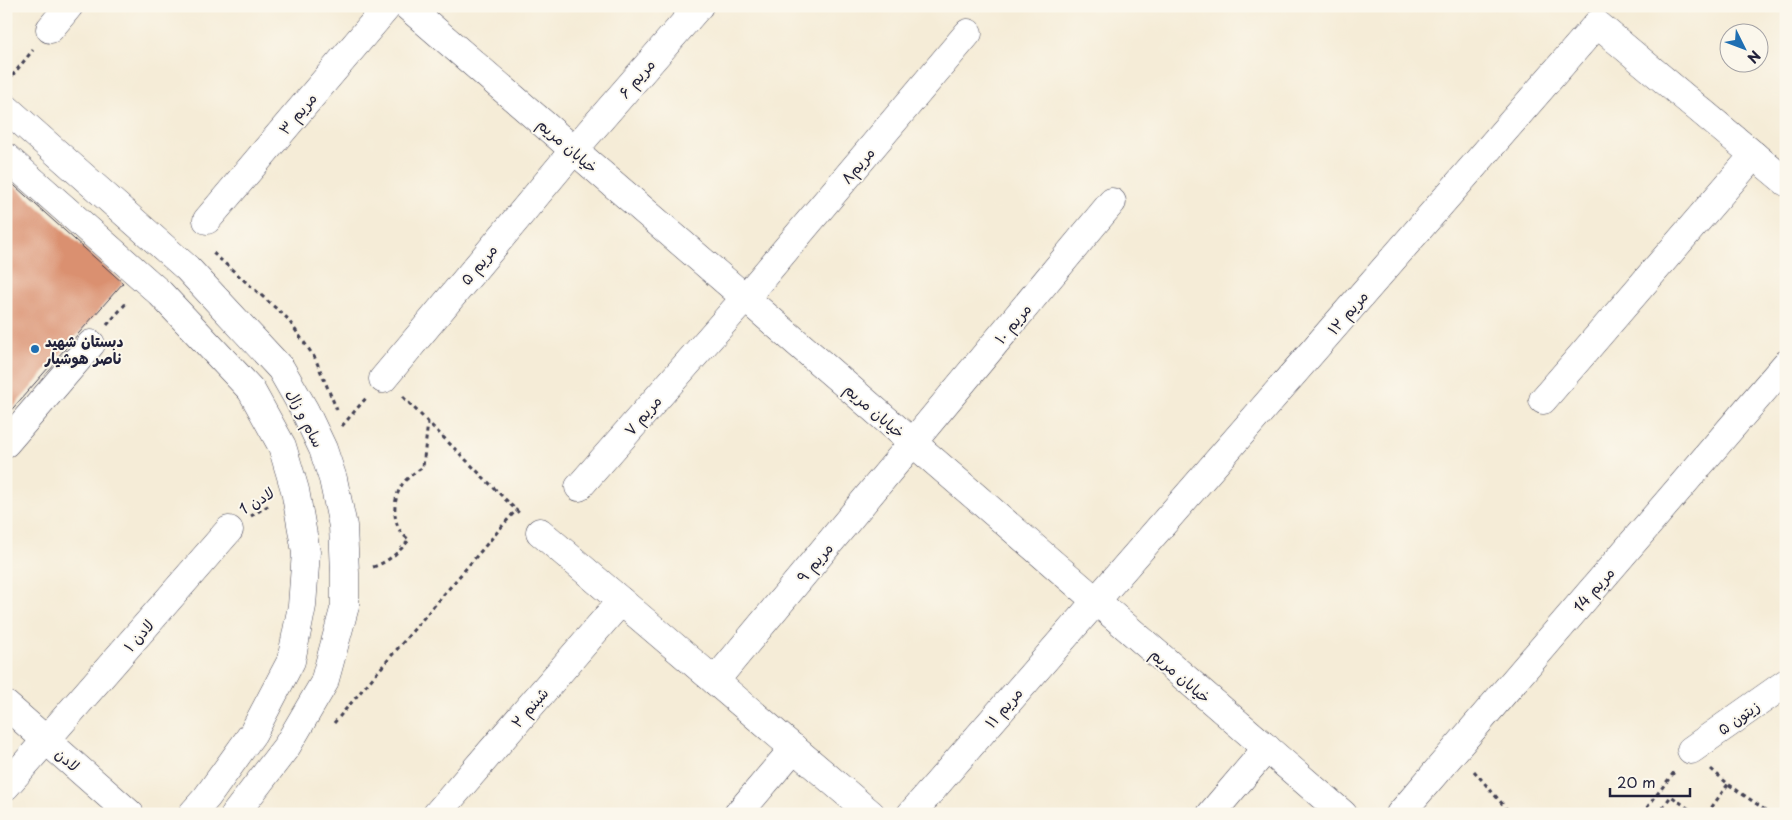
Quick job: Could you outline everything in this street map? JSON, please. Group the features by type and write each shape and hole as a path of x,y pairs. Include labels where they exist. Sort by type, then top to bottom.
{"street":[{"path":"50,29 70,6"},
{"name":"مریم ۳","path":"207,220 388,6"},
{"name":"خیابان مریم","path":"407,6 1343,814"},
{"name":"مریم ۶","path":"574,150 699,6"},
{"name":"مریم ۱۲","path":"1096,601 1597,24 1754,155"},
{"name":"مریم۸","path":"745,298 968,32"},
{"name":"سام و زال","path":"6,108 187,268 281,369 305,411 323,450 333,479 343,526 346,573 344,606 324,683 287,746 235,814"},
{"name":"مریم ۵","path":"383,378 574,150"},
{"path":"1543,400 1754,155 1786,182"},
{"path":"6,157 160,293 251,390 282,446 295,490 306,552 302,606 291,661 253,733 207,797 192,814"},
{"name":"مریم ۱۰","path":"913,443 1112,202"},
{"name":"مریم ۷","path":"579,487 745,298"},
{"path":"6,443 90,344"},
{"name":"مریم 14","path":"1400,814 1786,364"},
{"name":"مریم ۹","path":"715,681 913,443"},
{"name":"لادن ۱","path":"6,786 229,530"},
{"path":"540,532 871,814"},
{"name":"شبنم ۲","path":"437,814 621,601"},
{"name":"مریم ۱۱","path":"911,814 1096,601"},
{"name":"زیتون ۵","path":"1691,750 1786,683"},
{"name":"لادن","path":"6,705 130,814"},
{"path":"738,814 794,748"},
{"path":"1211,814 1267,748"}],"path":[{"path":"6,82 50,29"},
{"path":"90,344 146,280"},
{"path":"323,450 383,378 540,532"},
{"path":"346,573 380,565 396,555 409,540 401,532 394,514 397,496 404,482 424,467 428,421"},
{"name":"لادن 1","path":"229,530 295,490"},
{"path":"332,726 516,510"},
{"path":"1456,749 1511,814"},
{"path":"1642,814 1691,750 1728,784 1771,814"},
{"path":"1707,814 1728,784"},
{"path":"1658,814 1671,796 1696,814"}],"building":[{"name":"دبستان شهید ناصر هوشیار","path":"6,178 123,283 6,416"}],"place":[{"name":"دبستان شهید ناصر هوشیار","path":"35,349"}]}
